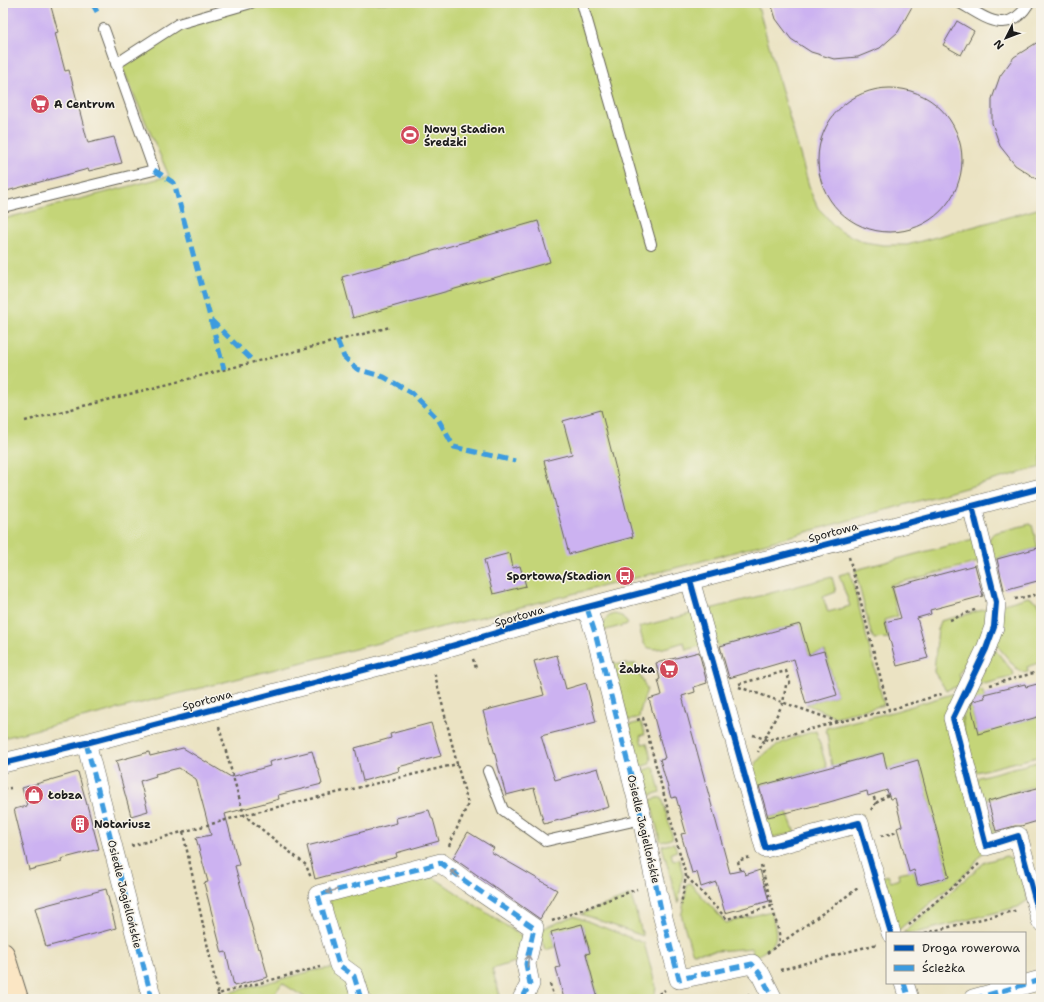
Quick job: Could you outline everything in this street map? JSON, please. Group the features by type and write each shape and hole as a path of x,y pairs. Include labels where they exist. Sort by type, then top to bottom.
{"street":[{"name":"Sportowa","path":"3,763 86,743 214,708 428,653 690,580 1041,488"},
{"path":"972,506 996,602 994,627 986,649 953,718 986,846 1018,836 1039,913"},
{"path":"690,580 765,848 859,823 891,932"},
{"name":"Osiedle Jagiellońskie","path":"587,608 596,636 642,818 662,914 679,979 756,970"},
{"name":"Osiedle Jagiellońskie","path":"86,743 152,999"},
{"path":"361,999 354,976 339,965 318,895 441,863 534,928 526,964 530,984 522,998"},
{"path":"3,954 17,999"},
{"path":"756,970 773,999"},
{"path":"972,999 1041,980"},
{"path":"904,984 909,999"}],"lane":[{"path":"116,64 178,24 251,3"},
{"path":"582,3 652,244"},
{"path":"960,3 992,21 1002,22 1012,20 1029,3"},
{"path":"3,207 154,170 104,30"},
{"path":"488,771 503,810 546,842 642,818"}],"path":[{"path":"25,421 390,327"},
{"path":"844,540 889,710"},
{"path":"428,653 468,804 441,863"},
{"path":"745,779 782,703 786,685 790,683 786,671 734,686 782,703 839,722"},
{"path":"730,727 764,740 768,740 889,710 958,690 975,689 1041,671"},
{"path":"214,708 244,815 306,865 318,895"},
{"path":"619,726 643,718 686,876 680,909 662,914"},
{"path":"113,851 244,815 457,764"},
{"path":"3,789 11,788"},
{"path":"876,803 888,795"},
{"path":"3,831 7,833"},
{"path":"183,832 219,999"},
{"path":"896,932 984,861 986,846"},
{"path":"740,870 738,861 751,856"},
{"path":"760,861 780,933 780,944"},
{"path":"686,876 726,919 772,906"},
{"path":"756,970 780,944 874,876"},
{"path":"534,928 656,882"},
{"path":"931,932 1039,913"},
{"path":"756,970 866,948 886,938"},
{"path":"218,994 315,967 339,965"},
{"path":"548,978 554,999"}],"green space":[{"path":"237,3 757,3 811,193 818,208 833,225 842,232 864,242 883,245 907,245 1041,208 1041,467 691,564 3,738 3,219 169,176 122,67 201,14"},
{"path":"1030,524 1032,525 1038,548 993,560 989,542 994,533"},
{"path":"977,538 983,561 890,585 898,616 884,620 889,638 874,639 871,633 855,570"},
{"path":"850,572 884,705 835,717 806,704 837,695 825,651 809,655 800,624 718,647 706,610 832,577 836,592 823,597 828,612 850,606 839,575"},
{"path":"1028,597 1038,602 1041,612 1041,668 1040,669 1038,663 1027,667 1028,672 1025,673 1016,668 995,643 1004,604"},
{"path":"991,608 975,656 966,662 959,674 962,685 946,690 934,672 938,627 940,621"},
{"path":"694,613 704,645 686,650 684,642 658,649 648,648 645,645 639,627"},
{"path":"614,614 622,616 628,624 603,631 605,620"},
{"path":"993,647 1014,674 1011,677 984,684 983,682 981,685 977,686"},
{"path":"612,662 617,664 636,664 639,674 647,689 639,715 640,717 628,721"},
{"path":"982,690 985,698 970,703 978,733 1041,716 1041,756 976,772 961,724 970,694"},
{"path":"958,692 983,852 965,874 896,932 882,877 888,875 891,882 899,879 898,873 914,870 918,885 949,877 918,760 887,769 882,753 832,767 826,728 896,711"},
{"path":"641,722 645,734 640,736 642,744 647,743 651,759 649,764 640,767 629,725"},
{"path":"816,731 827,768 755,786 752,773 756,763 762,756 784,742"},
{"path":"1041,761 1041,784 986,800 995,833 1002,838 994,840 976,781 979,777"},
{"path":"654,767 660,792 648,796 641,771"},
{"path":"662,797 673,838 662,842 660,840 650,800"},
{"path":"787,812 795,833 774,837 770,835 764,820"},
{"path":"674,843 677,851 671,853 673,861 679,859 683,875 678,904 662,846"},
{"path":"1006,856 1016,861 1028,900 1018,907 919,932 904,932 985,862"},
{"path":"424,871 526,939 518,961 492,969 501,999 367,999 341,959 329,896"},
{"path":"690,883 726,923 771,911 776,934 773,944 753,958 752,948 693,953 681,914 687,884"},
{"path":"631,895 643,936 581,914"},
{"path":"574,916 644,943 656,987 652,999 598,999 586,954 590,952 582,925 551,932 555,947 545,950 539,931"},
{"path":"332,968 349,978 356,999 307,999 282,983 271,999 225,999 224,994 316,970"}],"building":[{"name":"A Centrum","path":"3,3 50,3 58,32 55,33 65,71 69,70 88,143 114,137 122,163 89,171 88,169 3,192"},
{"path":"771,3 914,3 898,32 880,48 858,57 834,59 811,52 791,39 776,19"},
{"path":"957,21 974,31 961,55 943,45"},
{"path":"1041,40 1041,182 1015,165 1000,146 992,123 992,99 1000,76 1014,57"},
{"path":"883,88 897,88 924,96 936,104 946,114 957,132 961,146 961,174 957,188 946,206 936,216 918,227 897,232 883,232 856,224 844,216 834,206 823,188 818,167 818,153 826,126 834,114 844,104 862,93"},
{"path":"538,221 550,262 353,318 342,277"},
{"path":"601,410 633,537 569,554 544,461 572,454 563,421"},
{"path":"1038,548 1041,561 1041,580 1004,590 997,559"},
{"path":"510,553 513,568 520,566 526,586 493,594 484,560"},
{"path":"975,565 983,596 930,610 931,614 917,618 928,658 897,666 885,622 901,618 892,587"},
{"path":"800,624 809,655 824,651 837,695 806,704 794,659 729,678 720,646"},
{"path":"699,652 707,683 694,687 695,692 682,696 730,873 744,870 745,875 760,870 769,901 725,913 716,882 701,887 697,872 692,873 681,834 686,833 676,797 671,798 663,770 660,759 665,758 649,699 662,695 656,663"},
{"path":"557,655 566,689 586,683 596,722 541,736 555,780 598,768 609,807 544,824 534,788 506,795 483,711 544,695 534,661"},
{"path":"1041,683 1041,716 978,734 971,706 973,701 985,698 984,694 1025,684 1026,687"},
{"path":"431,723 441,756 398,767 399,771 363,781 355,748 391,738 390,734"},
{"path":"183,748 231,777 270,766 269,762 312,751 322,784 278,795 279,799 225,814 239,865 235,866 258,949 260,948 268,977 234,986 226,952 222,953 204,883 208,882 196,838 211,835 196,779 179,768 155,774 156,776 140,781 148,811 131,816 116,761 149,752 150,756"},
{"path":"883,753 887,769 918,760 949,877 918,885 914,870 909,872 897,828 902,826 895,798 890,799 887,790 868,796 867,791 768,817 759,786"},
{"path":"78,772 99,849 61,859 62,862 29,870 14,809 27,806 22,788"},
{"path":"1041,787 1041,820 996,831 988,801"},
{"path":"429,810 439,841 396,853 397,857 315,879 307,846 397,823 396,818"},
{"path":"468,832 494,848 491,852 557,890 540,919 453,858"},
{"path":"106,889 116,928 46,947 35,908"},
{"path":"582,924 590,953 586,954 598,999 564,999 556,968 560,967 551,932"}],"marked path":[{"path":"92,3 99,15"},
{"path":"154,170 174,183 224,369"},
{"path":"211,320 254,362"},
{"path":"337,340 344,357 357,369 384,377 412,393 438,419 454,447 515,461"},
{"path":"587,608 596,636 642,819 662,914 679,979 752,964 761,975 773,999"},
{"path":"86,743 152,999"},
{"path":"361,999 354,976 339,965 318,895 441,863 534,928 526,964 530,984 522,999"},
{"path":"973,999 1041,980"},
{"path":"904,984 909,999"}],"cycle path":[{"path":"3,763 86,743 428,653 561,614 1041,488"},
{"path":"972,506 996,602 994,627 986,649 953,718 986,846 1018,836 1041,921"},
{"path":"690,580 765,848 859,823 891,932"}],"place":[{"name":"A Centrum","path":"40,104"},
{"name":"Nowy Stadion Średzki","path":"410,135"},
{"name":"Sportowa/Stadion","path":"625,576"},
{"name":"Żabka","path":"669,669"},
{"name":"Łobza","path":"34,795"},
{"name":"Notariusz","path":"80,824"}]}
